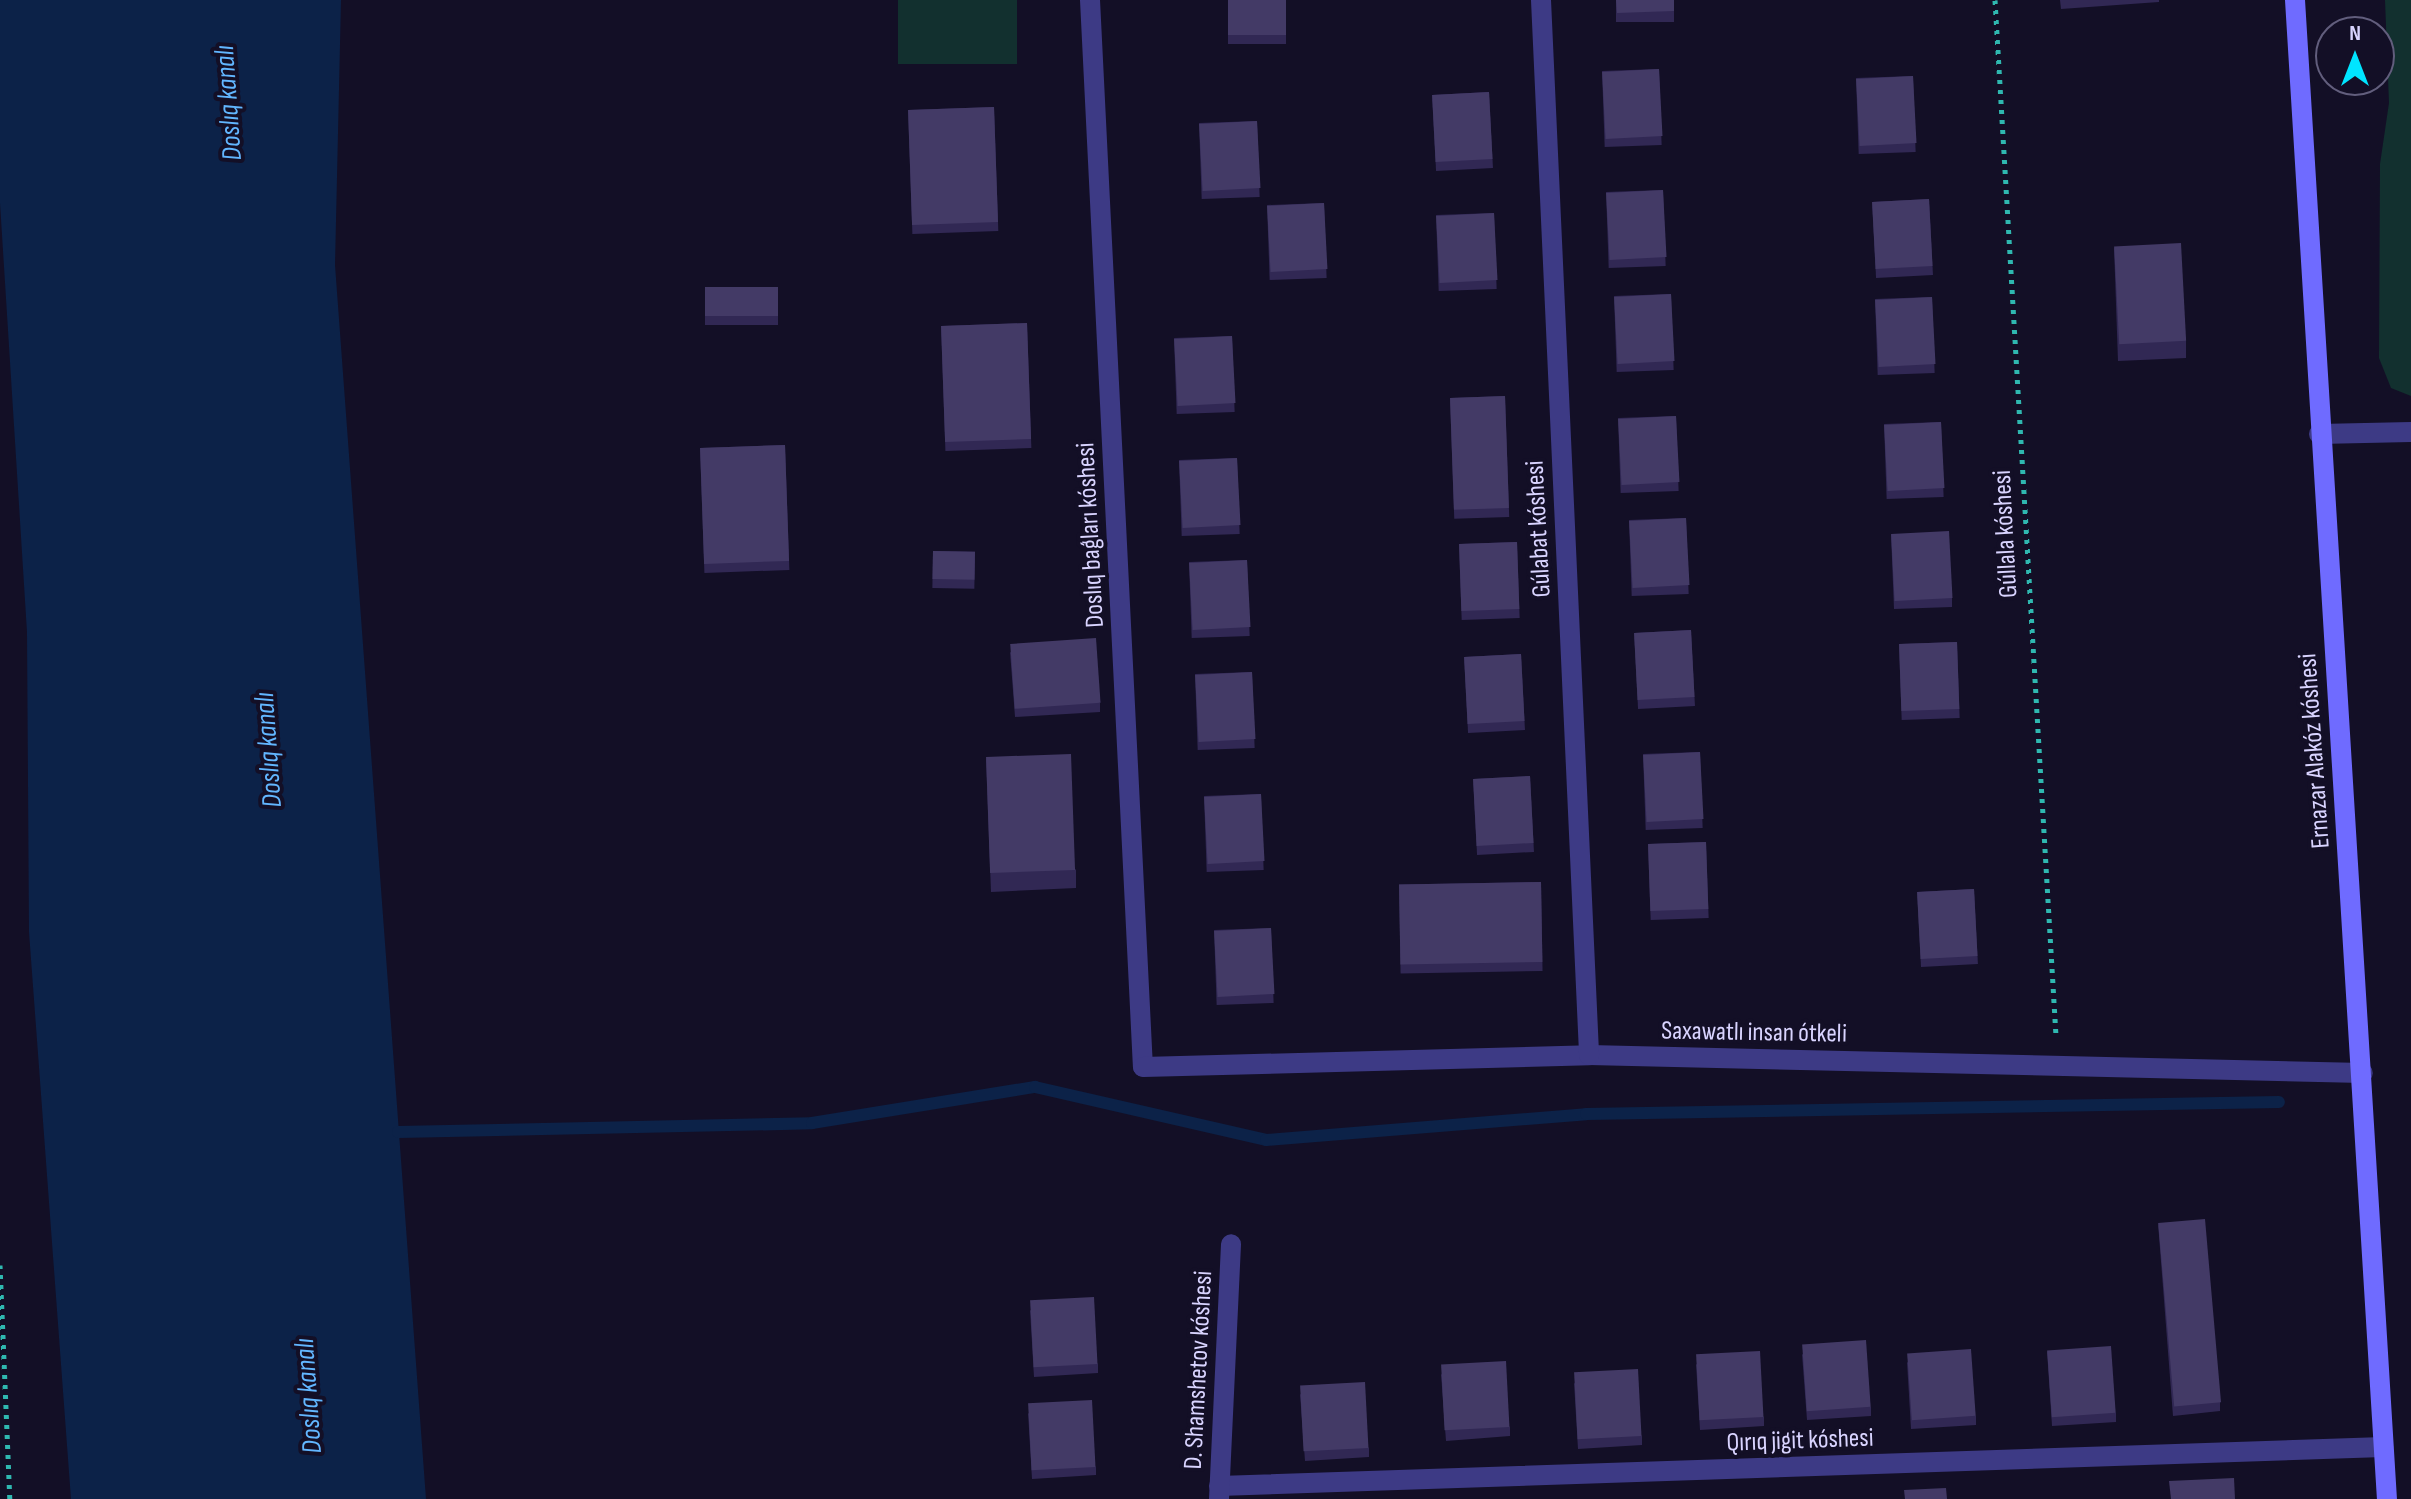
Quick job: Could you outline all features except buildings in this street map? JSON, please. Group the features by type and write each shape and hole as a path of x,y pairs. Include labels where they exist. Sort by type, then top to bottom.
{"main road":[{"name":"Ernazar Alakóz kóshesi","path":"2295,0 2319,434 2363,1073 2387,1499"}],"street":[{"name":"Doslıq baǵları kóshesi","path":"1090,0 1143,1067"},
{"name":"Gúlabat kóshesi","path":"1541,0 1589,1055"},
{"path":"2319,434 2411,432"},
{"name":"Saxawatlı insan ótkeli","path":"1143,1067 1589,1055 2363,1073"},
{"name":"D. Shamshetov kóshesi","path":"1219,1493 1231,1244"},
{"name":"Qırıq jigit kóshesi","path":"1219,1493 2383,1447"}],"path":[{"name":"Gúllala kóshesi","path":"1995,0 2058,1065"},
{"path":"0,1265 10,1499"}],"green space":[{"path":"898,0 1017,0 1017,64 898,64"},
{"path":"2385,0 2411,0 2411,396 2391,388 2379,358 2380,164 2389,96 2395,96 2395,16 2386,16"}],"water":[{"name":"Doslıq kanalı","path":"0,0 341,0 335,265 426,1499 71,1499 29,932 27,632 0,203"}],"waterway":[{"path":"398,1132 812,1123 1035,1087 1266,1140 1586,1114 2279,1102"}]}
